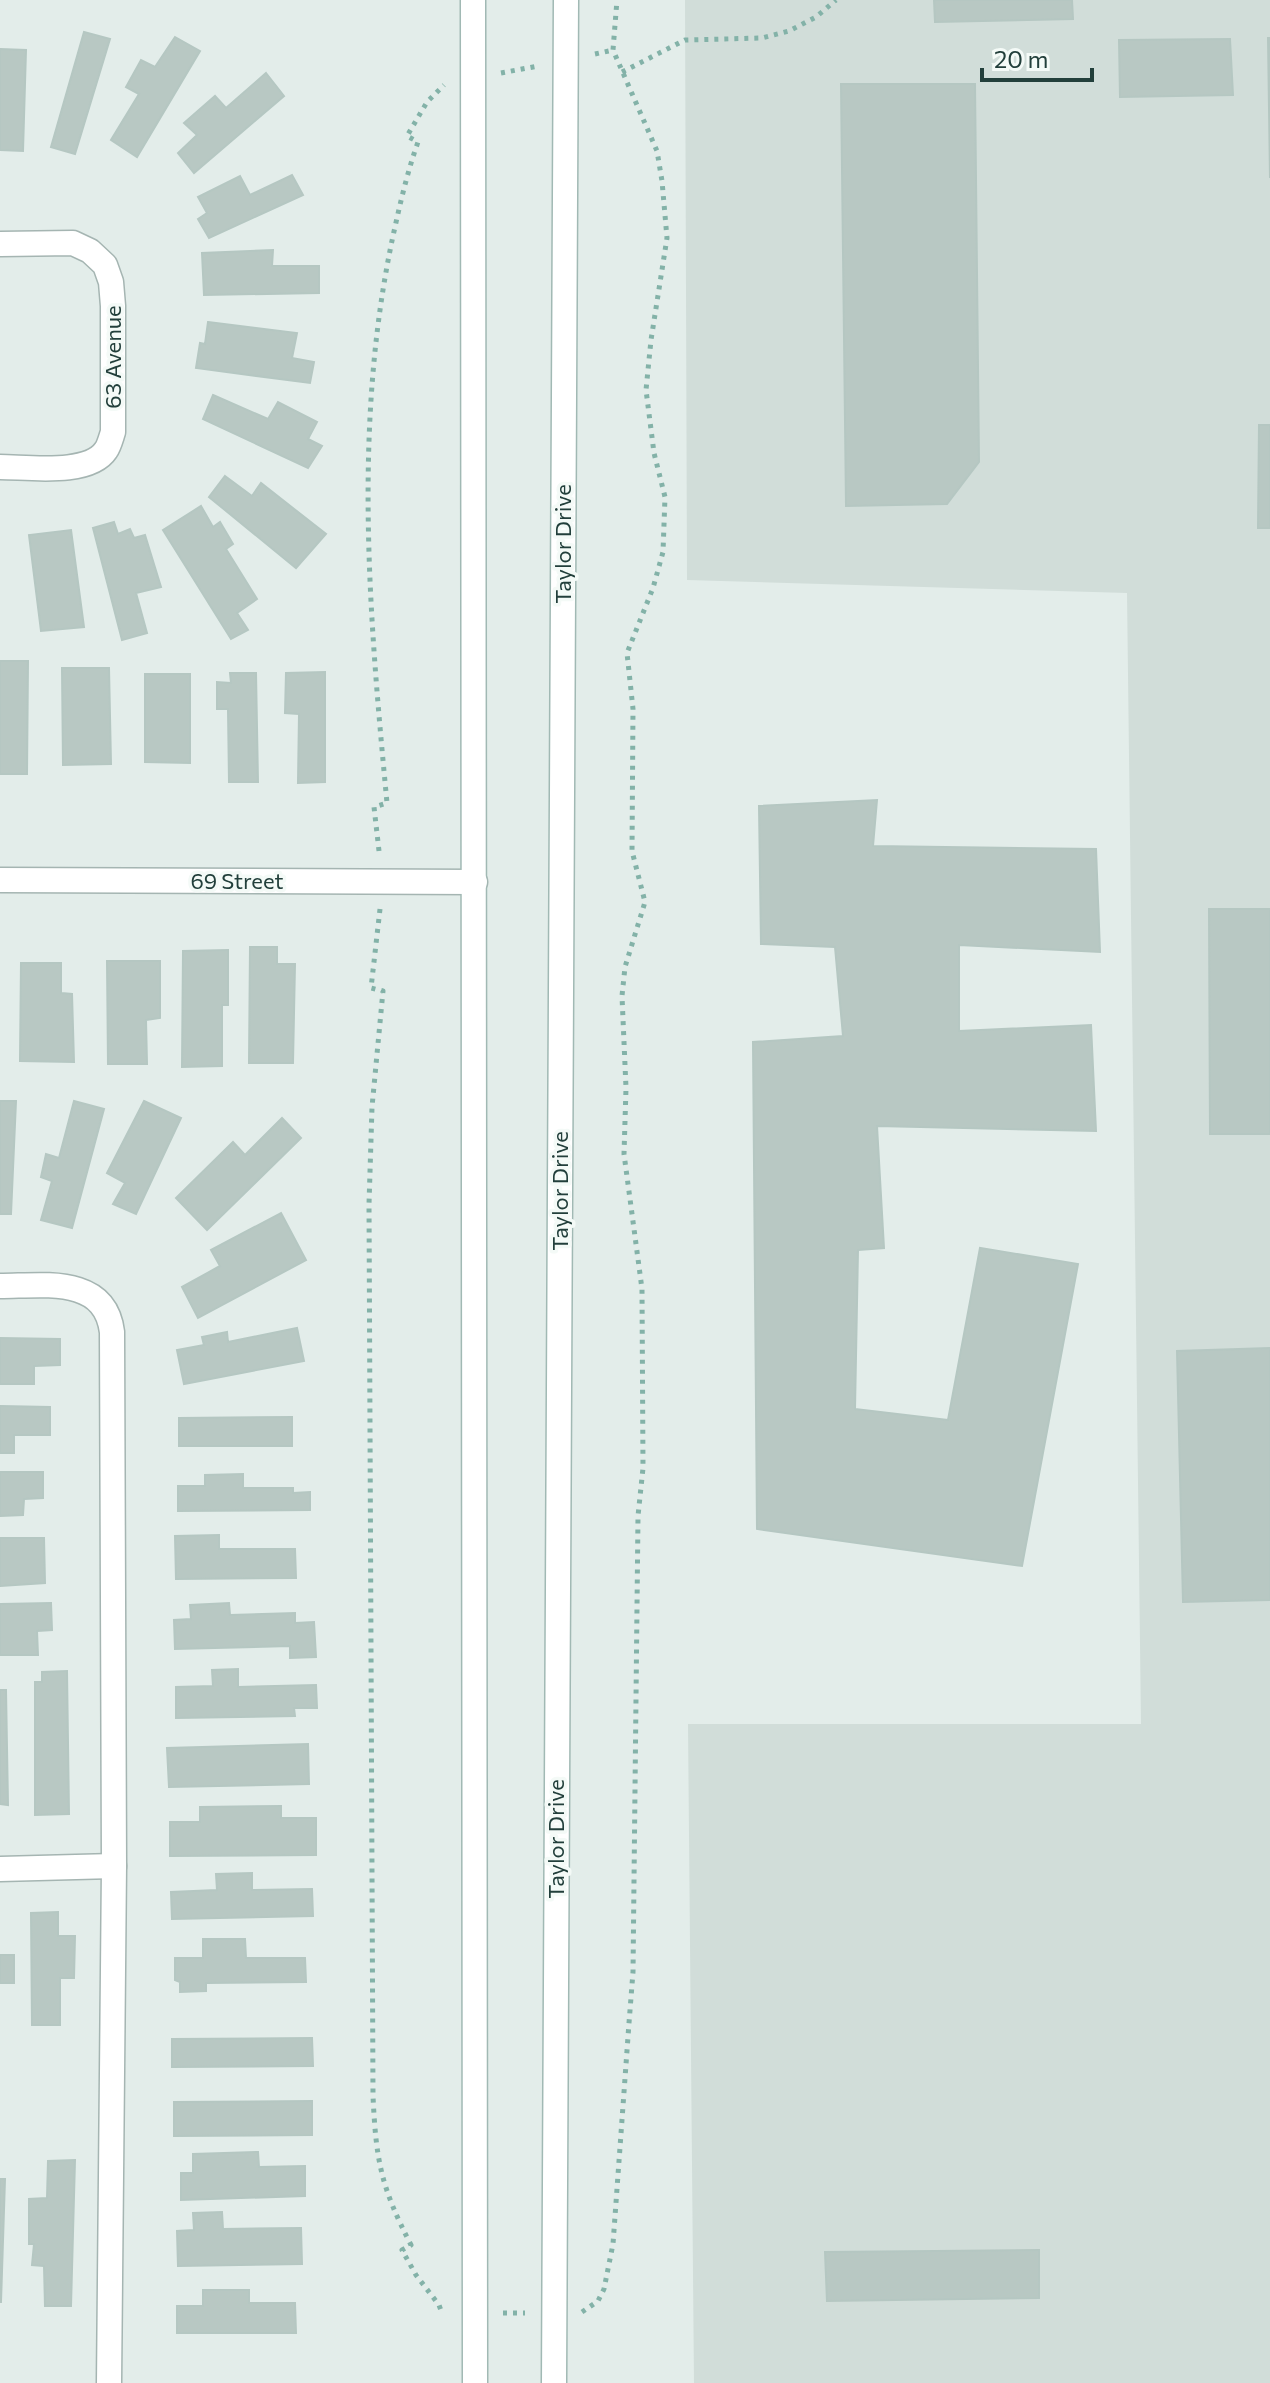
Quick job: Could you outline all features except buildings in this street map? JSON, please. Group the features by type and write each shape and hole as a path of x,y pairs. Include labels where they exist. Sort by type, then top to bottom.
{"main road":[{"path":"473,0 475,2383"},
{"name":"Taylor Drive","path":"554,2383 566,0"},
{"name":"63 Avenue","path":"0,244 73,243 90,251 105,265 111,282 113,306 113,432 107,450 87,465 0,467"},
{"name":"69 Street","path":"0,880 475,882"},
{"path":"0,1286 55,1286 84,1291 99,1300 110,1318 114,1866 109,2383"},
{"path":"0,1869 114,1866"}],"path":[{"path":"379,919 371,988 383,991 372,1107 369,1204 373,2080 376,2147 385,2190 411,2245 402,2250 442,2312 580,2313 591,2307 604,2289 613,2244 633,1972 643,1354 642,1289 624,1154 626,1075 622,996 625,967 645,902 632,851 633,709 627,653 653,588 663,552 665,497 654,453 646,390 667,238 662,181 657,151 613,50 617,0"},
{"path":"622,72 685,40 762,38 789,31 816,17 836,0"},
{"path":"378,843 374,807 387,803 371,622 368,472 376,332 405,183 418,142 407,136 440,86 613,50"}],"shaded area":[{"path":"685,0 1270,0 1270,2383 694,2383 688,1724 1141,1724 1127,593 687,580"}]}
